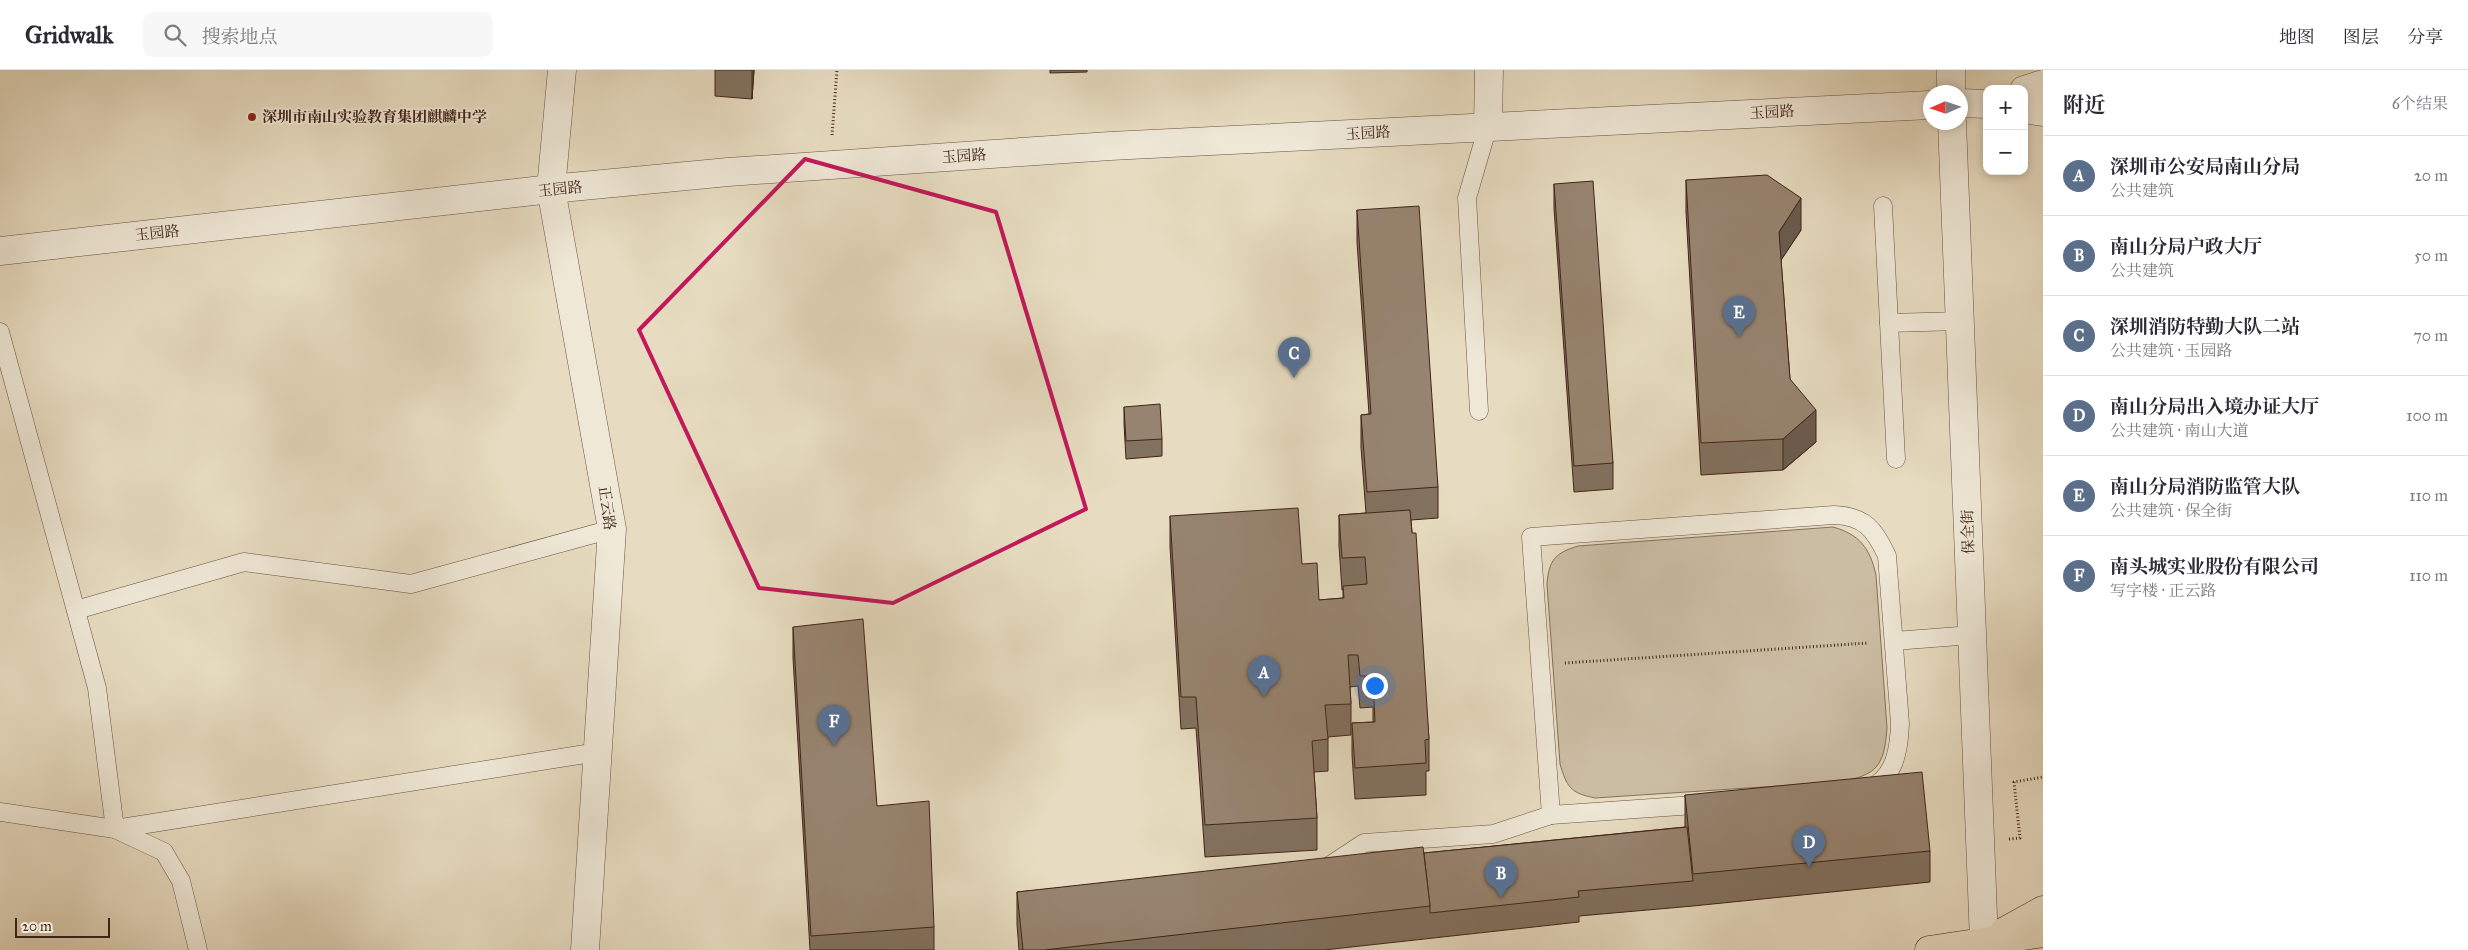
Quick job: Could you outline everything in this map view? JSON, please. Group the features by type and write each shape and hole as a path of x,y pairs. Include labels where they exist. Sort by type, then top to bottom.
{"main road":[{"path":"1984,942 2043,910"},
{"path":"1929,950 2043,933"}],"street":[{"name":"正云路","path":"562,70 551,190 612,529 585,950"},
{"path":"1488,126 1489,70"},
{"path":"1951,70 1951,85"},
{"path":"2028,89 2043,84"},
{"name":"玉园路","path":"0,250 728,172 1110,146 1923,105"},
{"path":"2028,110 2043,112"},
{"name":"保全街","path":"1952,130 1984,942"}],"lane":[{"path":"1479,411 1467,198 1488,126"},
{"path":"1883,206 1896,459"},
{"path":"1889,323 1960,321"},
{"path":"0,332 97,688 116,829"},
{"path":"1551,815 1531,537 1834,515 1851,516 1865,524 1879,539 1887,556 1900,724 1899,745 1894,764 1884,779 1871,788 1853,794"},
{"path":"76,610 244,562 411,584 612,529"},
{"path":"1894,641 1972,636"},
{"path":"116,829 598,752"},
{"path":"1305,870 1324,869 1364,843 1493,834 1551,815 1726,802"},
{"path":"0,812 116,829 164,852 181,881 198,950"}],"path":[{"path":"829,166 837,70"},
{"path":"1540,665 1894,641"},
{"path":"2020,838 2014,782 2043,778"}],"highlighted area":[{"path":"805,159 996,212 1086,509 893,603 759,588 639,330"}],"shaded area":[{"path":"1833,527 1850,534 1862,543 1867,550 1876,575 1887,728 1884,752 1876,767 1862,776 1839,782 1595,798 1580,794 1571,788 1560,764 1547,584 1549,569 1559,555 1578,546"}],"building":[{"path":"1767,175 1801,198 1779,232 1790,379 1816,410 1783,439 1701,443 1686,180"},
{"path":"1593,181 1613,463 1574,466 1554,184"},
{"path":"1419,206 1438,487 1367,492 1361,415 1371,414 1357,210"},
{"path":"1160,404 1162,439 1126,441 1124,407"},
{"path":"1298,508 1302,564 1317,563 1319,600 1344,598 1343,586 1367,584 1365,557 1342,558 1339,515 1410,510 1412,533 1416,533 1429,739 1425,740 1426,763 1355,768 1352,723 1375,722 1373,676 1360,676 1358,655 1348,655 1351,704 1325,705 1328,739 1312,741 1317,818 1205,825 1196,697 1181,697 1170,516"},
{"path":"863,619 877,806 929,801 934,927 811,936 793,627"},
{"path":"1922,772 1930,851 1693,874 1685,795"},
{"path":"1687,827 1693,881 1578,891 1579,897 1430,913 1424,853"},
{"path":"1423,847 1430,906 1044,950 1023,950 1017,892"}],"place":[{"name":"深圳市南山实验教育集团麒麟中学","path":"252,117"},
{"name":"南山分局消防监管大队","path":"1739,337"},
{"name":"深圳消防特勤大队二站","path":"1294,378"},
{"name":"深圳市公安局南山分局","path":"1264,697"},
{"name":"南头城实业股份有限公司","path":"834,746"},
{"name":"南山分局出入境办证大厅","path":"1809,867"},
{"name":"南山分局户政大厅","path":"1501,898"}]}
